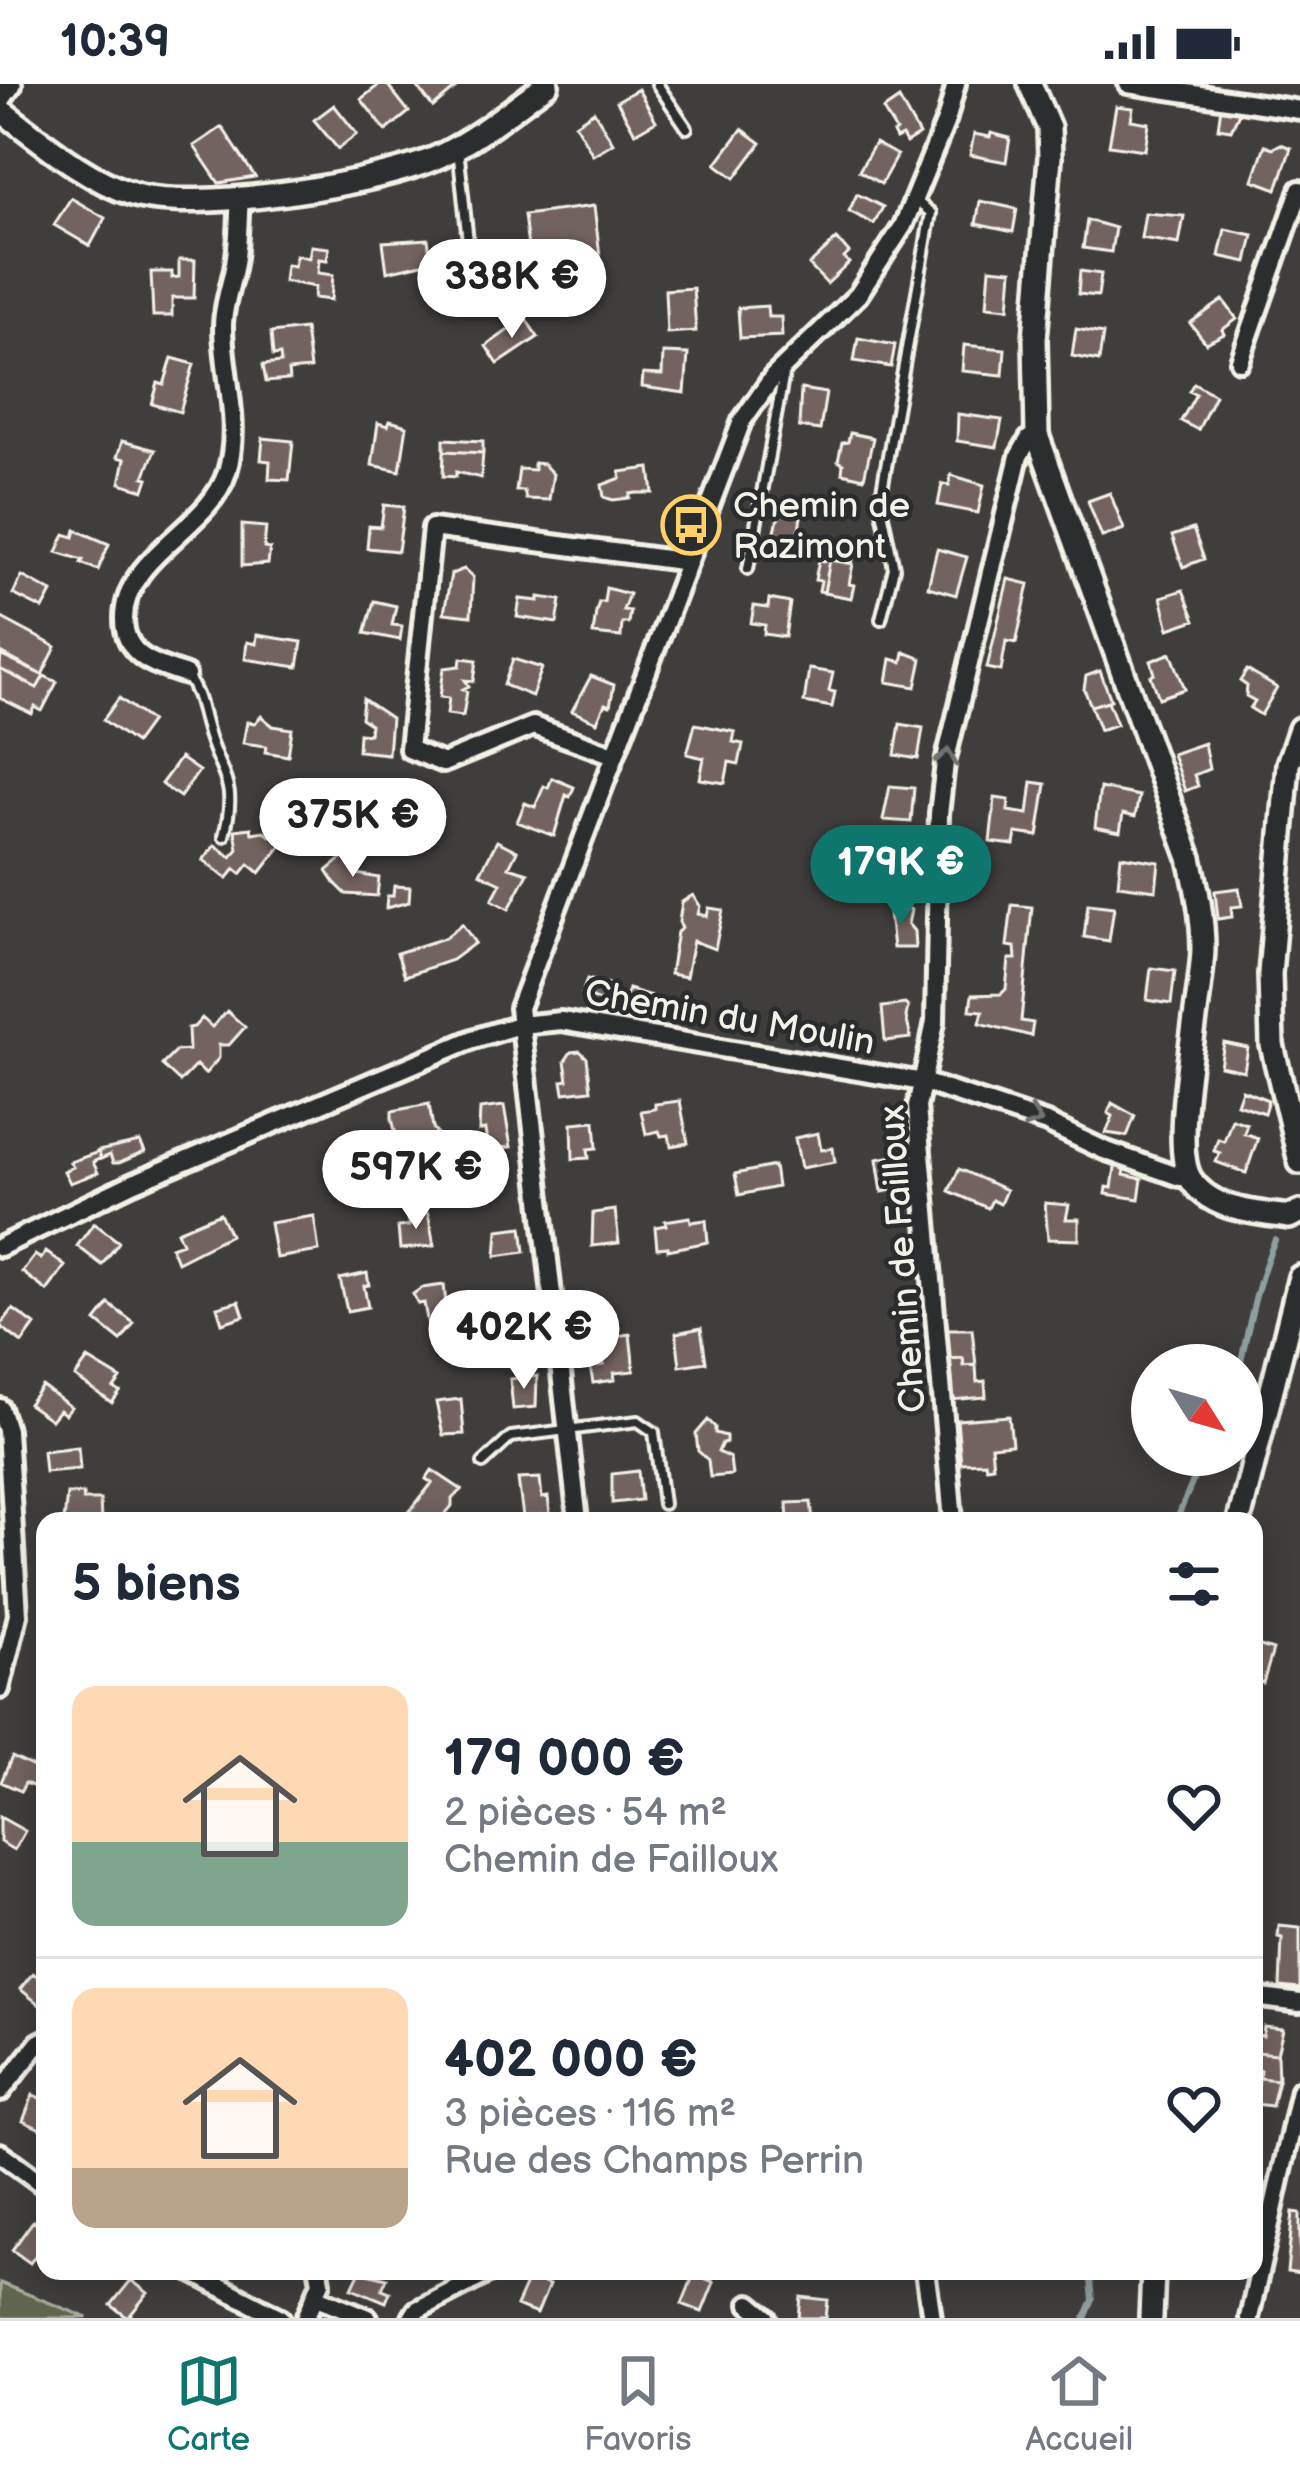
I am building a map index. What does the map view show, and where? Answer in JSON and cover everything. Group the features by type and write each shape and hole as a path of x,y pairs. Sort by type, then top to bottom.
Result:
{"street":[{"path":"0,98 10,84"},
{"path":"0,110 92,176 128,193 182,203 240,199 402,171 458,147 547,84"},
{"path":"577,1512 519,1008 742,421 785,365 858,295 903,226 956,84"},
{"path":"1032,84 1048,128 1050,157 1035,339 1037,436 1190,858 1201,906 1203,952 1183,1139 1189,1176 1214,1202 1289,1217 1300,1212"},
{"path":"1128,84 1300,110"},
{"path":"1240,361 1300,190"},
{"path":"186,675 145,661 131,646 124,627 125,605 138,577 206,506 227,473 233,415 223,322 236,261 240,199"},
{"name":"Chemin de Failloux","path":"952,1512 917,1107 935,1022 939,814 945,763 1019,456 1029,439 1037,436"},
{"path":"614,755 533,726 443,763 409,749 432,528 688,562"},
{"path":"1300,729 1286,785 1270,974 1272,1045 1300,1162"},
{"name":"Chemin du Moulin","path":"0,1247 131,1184 473,1039 520,1025 561,1021 923,1082 1189,1176"},
{"path":"1241,1512 1300,1277"},
{"path":"0,1408 7,1430 8,1529 18,1615 0,1689"},
{"path":"1263,1998 1300,2002"},
{"path":"0,2092 36,2050"},
{"path":"1263,2259 1300,2090"},
{"path":"0,2153 36,2179"},
{"path":"207,2280 281,2318"},
{"path":"306,2318 321,2280"},
{"path":"412,2318 416,2310 474,2280"},
{"path":"927,2280 932,2318"},
{"path":"1151,2318 1153,2280"},
{"path":"1250,2318 1258,2280"},
{"path":"315,2296 368,2318"},
{"path":"750,2303 767,2318"}],"lane":[{"path":"657,84 687,128"},
{"path":"458,147 474,298"},
{"path":"881,619 894,568 880,501 931,212 914,200"},
{"path":"748,569 785,365"},
{"path":"186,675 200,694 206,729 228,778 232,802 224,836"},
{"path":"483,1463 512,1437 638,1421 654,1432 663,1504"}],"green space":[{"path":"0,2283 88,2318 0,2318"}],"building":[{"path":"387,84 409,112 386,131 361,99"},
{"path":"461,84 433,107 418,88"},
{"path":"638,89 656,121 635,133 617,101"},
{"path":"899,99 919,135 906,143 902,136 896,139 883,110"},
{"path":"334,105 357,134 338,149 314,120"},
{"path":"1116,106 1133,108 1131,120 1149,123 1145,150 1109,145"},
{"path":"1221,107 1241,109 1231,130 1218,128"},
{"path":"594,111 613,143 593,155 575,124"},
{"path":"222,127 255,177 219,183 194,146"},
{"path":"742,129 761,143 735,178 716,164"},
{"path":"991,133 1010,138 1006,162 970,155 974,134 990,137"},
{"path":"875,143 897,155 881,184 859,171"},
{"path":"1265,145 1291,148 1277,189 1253,180"},
{"path":"857,194 883,207 874,224 849,211"},
{"path":"71,198 105,218 90,246 54,225"},
{"path":"980,201 1017,209 1013,232 976,224"},
{"path":"594,206 600,256 577,259 578,265 560,267 560,260 530,264 524,215"},
{"path":"1145,213 1184,216 1179,244 1141,238"},
{"path":"1087,220 1115,228 1111,252 1083,248"},
{"path":"1225,229 1253,235 1247,262 1219,256"},
{"path":"428,239 431,262 387,272 383,242"},
{"path":"837,239 849,253 844,258 849,263 827,284 809,265"},
{"path":"311,246 329,248 327,260 319,259 318,273 333,275 331,300 314,298 315,287 284,281 286,265 294,266 296,255 309,258"},
{"path":"179,260 195,260 194,298 172,298 172,316 153,316 151,272 172,272 172,278 179,277"},
{"path":"990,268 1012,270 1009,308 987,306"},
{"path":"1080,271 1101,274 1098,296 1078,294"},
{"path":"693,288 696,331 667,333 665,290"},
{"path":"1223,300 1237,319 1222,330 1224,334 1206,343 1190,323"},
{"path":"767,306 768,317 781,317 782,336 740,338 738,308"},
{"path":"525,318 538,337 498,364 486,346"},
{"path":"305,329 310,369 288,371 289,380 266,382 263,365 281,363 280,355 273,356 271,333"},
{"path":"1076,329 1103,334 1099,361 1072,356"},
{"path":"858,338 895,345 891,367 854,361"},
{"path":"964,345 1005,349 1003,375 962,371"},
{"path":"663,353 688,354 685,393 642,387 643,374 662,375"},
{"path":"172,358 194,364 180,412 152,404"},
{"path":"1194,383 1215,395 1198,430 1181,421 1196,394 1189,391"},
{"path":"801,389 826,393 820,430 799,427"},
{"path":"958,414 1002,420 997,447 957,441"},
{"path":"390,421 407,426 400,471 372,465 378,423 388,426"},
{"path":"850,433 873,438 864,478 842,473 843,464 838,461"},
{"path":"263,438 293,441 289,480 269,479 270,461 261,460"},
{"path":"444,439 483,441 483,453 444,451"},
{"path":"122,441 155,450 144,490 120,483 125,459 117,457"},
{"path":"444,451 483,453 481,478 456,472 456,477 443,476"},
{"path":"534,463 543,464 553,474 549,500 526,499 524,491 516,491 519,469 534,470"},
{"path":"650,468 653,493 613,500 604,497 602,485 621,478 620,472"},
{"path":"951,475 984,485 978,513 938,505 942,484 949,485"},
{"path":"1110,493 1124,529 1102,537 1088,501"},
{"path":"384,505 404,507 398,551 367,548 369,526 381,527"},
{"path":"781,508 802,511 796,546 772,542"},
{"path":"242,525 266,527 268,564 242,566"},
{"path":"1193,529 1204,559 1183,567 1172,536"},
{"path":"76,530 109,544 98,570 57,552 65,534 74,537"},
{"path":"937,549 967,557 956,595 928,587"},
{"path":"827,554 853,559 852,563 830,560 824,592 819,591 821,581 815,580 819,560 825,561"},
{"path":"830,560 853,564 851,598 824,593"},
{"path":"464,569 473,577 471,616 444,613 451,574"},
{"path":"22,576 52,592 43,609 13,594"},
{"path":"1008,579 1029,584 1016,643 1006,641 1001,671 987,668"},
{"path":"606,588 629,594 623,610 630,611 628,623 622,623 621,637 593,634"},
{"path":"1183,590 1195,620 1169,629 1161,597"},
{"path":"539,597 561,600 557,623 517,617 520,599 539,601"},
{"path":"769,599 790,603 785,637 764,634 765,625 751,623 754,606 768,608"},
{"path":"374,601 396,606 392,625 402,626 400,640 365,633"},
{"path":"0,617 56,647 42,675 0,655"},
{"path":"257,635 302,642 298,667 245,659 247,642 256,644"},
{"path":"904,652 922,659 916,687 887,682 891,659 902,662"},
{"path":"1,653 44,676 37,688 0,669"},
{"path":"1171,653 1185,689 1159,698 1151,661"},
{"path":"461,658 477,660 474,681 465,680 469,686 463,689 467,691 463,716 447,714 449,698 440,697 444,668 460,666"},
{"path":"513,659 542,668 532,696 504,685"},
{"path":"0,669 37,688 44,676 57,682 42,711 35,707 32,714 0,698"},
{"path":"809,669 833,673 832,707 804,702"},
{"path":"1247,670 1277,688 1261,715 1250,708 1255,701 1246,696 1247,686 1240,681"},
{"path":"1100,671 1111,700 1091,706 1084,689 1086,676"},
{"path":"591,676 614,685 610,706 605,704 597,722 572,711"},
{"path":"119,698 151,721 135,743 103,720"},
{"path":"363,699 391,718 388,754 358,751 359,733 369,734 370,724 361,718"},
{"path":"1108,701 1117,724 1100,730 1091,706"},
{"path":"261,716 273,726 292,729 288,756 243,743 247,722 255,723"},
{"path":"695,724 735,732 733,742 743,744 739,764 729,762 725,783 700,779 704,758 687,754"},
{"path":"900,724 923,728 918,759 895,755"},
{"path":"1204,743 1209,769 1194,775 1198,786 1185,791 1172,754"},
{"path":"180,758 199,771 180,797 161,784"},
{"path":"342,778 368,784 371,827 349,830 345,802 340,801"},
{"path":"552,778 574,787 570,797 566,795 554,836 517,822 525,803 535,807"},
{"path":"1032,782 1046,784 1038,836 1016,833 1014,845 990,842 995,798 1009,800 1008,811 1028,814"},
{"path":"890,786 914,788 911,822 883,820"},
{"path":"1100,788 1139,796 1135,817 1123,814 1120,832 1095,827"},
{"path":"251,828 252,833 264,831 270,836 275,831 286,840 260,873 249,864 241,874 235,869 227,879 203,860 215,845 231,857 238,849 235,830"},
{"path":"497,841 517,851 509,867 528,873 509,909 492,900 501,883 480,873"},
{"path":"345,856 357,874 379,878 377,896 346,894 335,883 327,871"},
{"path":"1121,856 1159,862 1156,890 1118,885"},
{"path":"394,886 410,887 409,902 386,908 387,896 393,896"},
{"path":"1239,888 1242,906 1231,907 1232,917 1218,919 1215,891"},
{"path":"693,895 700,906 698,914 707,916 709,908 723,910 715,949 693,941 686,977 670,974 677,932 682,928 682,902"},
{"path":"904,904 911,910 908,924 914,931 915,948 893,948 888,905"},
{"path":"1088,904 1114,907 1109,941 1084,937"},
{"path":"1012,905 1032,907 1021,1021 1033,1023 1031,1036 980,1023 983,1011 970,1010 972,995 1001,994 1006,989 1009,959 1016,959 1015,947 1007,946"},
{"path":"462,924 475,943 452,960 405,976 397,953 445,938"},
{"path":"1151,968 1175,971 1171,1004 1147,1000"},
{"path":"587,979 611,985 609,991 617,993 613,1007 582,994"},
{"path":"628,989 651,996 646,1015 613,1007 617,993 626,996"},
{"path":"905,1004 911,1038 885,1041 882,1007"},
{"path":"227,1011 245,1027 229,1045 219,1045 219,1058 205,1074 196,1065 180,1082 162,1065 176,1051 189,1050 188,1028 202,1018 212,1027"},
{"path":"1224,1043 1248,1048 1244,1071 1220,1066"},
{"path":"580,1051 587,1058 591,1090 564,1093 565,1061 571,1052"},
{"path":"1242,1090 1268,1100 1264,1113 1237,1104"},
{"path":"680,1101 688,1143 671,1146 669,1135 646,1134 641,1111"},
{"path":"1112,1103 1135,1116 1127,1136 1106,1133"},
{"path":"429,1104 433,1128 450,1154 433,1169 411,1136 397,1138 392,1119 392,1111"},
{"path":"504,1106 511,1147 488,1149 485,1130 479,1131 480,1109"},
{"path":"1232,1119 1247,1124 1244,1133 1258,1138 1246,1173 1216,1162 1218,1139 1224,1141"},
{"path":"595,1121 597,1148 588,1149 589,1158 573,1159 572,1123"},
{"path":"818,1133 821,1150 833,1148 835,1162 801,1168 795,1138"},
{"path":"140,1142 145,1152 119,1163 113,1163 110,1155 101,1159 98,1151"},
{"path":"98,1152 101,1158 93,1162 98,1173 70,1183 64,1171 73,1167 70,1162"},
{"path":"899,1155 904,1188 882,1192 877,1159"},
{"path":"1116,1161 1126,1164 1124,1175 1142,1179 1139,1199 1106,1194 1107,1187 1112,1188"},
{"path":"774,1166 777,1187 739,1195 735,1174"},
{"path":"959,1169 1006,1190 1000,1204 992,1200 988,1208 949,1191"},
{"path":"1045,1203 1069,1205 1066,1219 1079,1219 1079,1240 1048,1239"},
{"path":"615,1210 619,1243 592,1246 593,1213"},
{"path":"220,1213 230,1235 177,1262 171,1247 182,1243 177,1231"},
{"path":"428,1213 434,1246 400,1249 398,1227 409,1226 408,1214"},
{"path":"314,1216 319,1251 276,1258 270,1223"},
{"path":"690,1217 691,1222 706,1220 708,1242 657,1248 655,1227"},
{"path":"94,1223 119,1242 102,1265 77,1246"},
{"path":"522,1227 525,1252 496,1256 498,1230"},
{"path":"46,1252 65,1266 47,1291 22,1272 35,1255 41,1259"},
{"path":"367,1273 368,1307 347,1311 340,1279"},
{"path":"444,1285 448,1321 437,1322 435,1330 429,1331 424,1303 418,1304 413,1294"},
{"path":"239,1301 244,1316 222,1323 217,1307"},
{"path":"522,1303 523,1316 515,1317 523,1340 491,1342 483,1312 488,1311 487,1305"},
{"path":"109,1304 134,1323 121,1341 96,1321"},
{"path":"13,1309 35,1325 22,1343 0,1326"},
{"path":"701,1328 706,1362 680,1366 676,1333"},
{"path":"945,1329 972,1329 976,1365 964,1366 963,1358 948,1359"},
{"path":"630,1334 634,1371 614,1373 615,1380 593,1383 590,1366 604,1365 598,1339"},
{"path":"963,1358 964,1366 976,1365 977,1382 985,1381 986,1397 951,1400 948,1359"},
{"path":"88,1359 121,1379 114,1388 120,1392 112,1403 75,1377"},
{"path":"537,1376 536,1407 513,1409 510,1379"},
{"path":"42,1386 71,1407 65,1414 59,1410 51,1420 28,1404"},
{"path":"461,1399 464,1434 443,1435 436,1402"},
{"path":"1009,1416 1012,1444 991,1446 993,1466 961,1463 957,1420"},
{"path":"708,1420 715,1433 726,1436 718,1452 730,1458 732,1475 710,1477 708,1460 698,1451 696,1434"},
{"path":"78,1447 80,1469 45,1472 43,1451"},
{"path":"432,1470 462,1490 447,1512 410,1511 432,1483 426,1479"},
{"path":"638,1471 641,1500 612,1503 612,1474"},
{"path":"540,1478 550,1512 522,1512 518,1479"},
{"path":"67,1494 100,1500 101,1512 65,1512"},
{"path":"811,1502 812,1512 788,1512 787,1503"},
{"path":"1263,1647 1273,1650 1263,1683"},
{"path":"12,1757 36,1768 35,1787 25,1783 21,1791 1,1782"},
{"path":"0,1817 25,1831 14,1850 0,1842"},
{"path":"1279,1926 1300,1928 1300,1989 1280,1987"},
{"path":"33,1973 36,1975 36,2002 20,1989"},
{"path":"1264,2027 1283,2029 1277,2054 1263,2053"},
{"path":"1263,2053 1277,2054 1278,2080 1263,2078"},
{"path":"1263,2078 1278,2080 1272,2106 1263,2105"},
{"path":"33,2095 36,2096 36,2127 23,2121"},
{"path":"1293,2212 1300,2213 1300,2274 1287,2272"},
{"path":"33,2221 36,2223 36,2255 30,2263 12,2250"},
{"path":"131,2280 148,2293 128,2318 111,2305"},
{"path":"356,2280 386,2280 382,2289 390,2292 386,2302 352,2288"},
{"path":"528,2280 549,2285 537,2314 516,2306"},
{"path":"692,2280 714,2282 702,2312 682,2304"},
{"path":"801,2297 828,2300 826,2318 799,2318"}],"waterway":[{"path":"1245,1344 1275,1240"},
{"path":"1180,1512 1195,1476"},
{"path":"1085,2318 1093,2300 1091,2280"}],"place":[{"name":"Chemin de Razimont","path":"691,525"}]}
